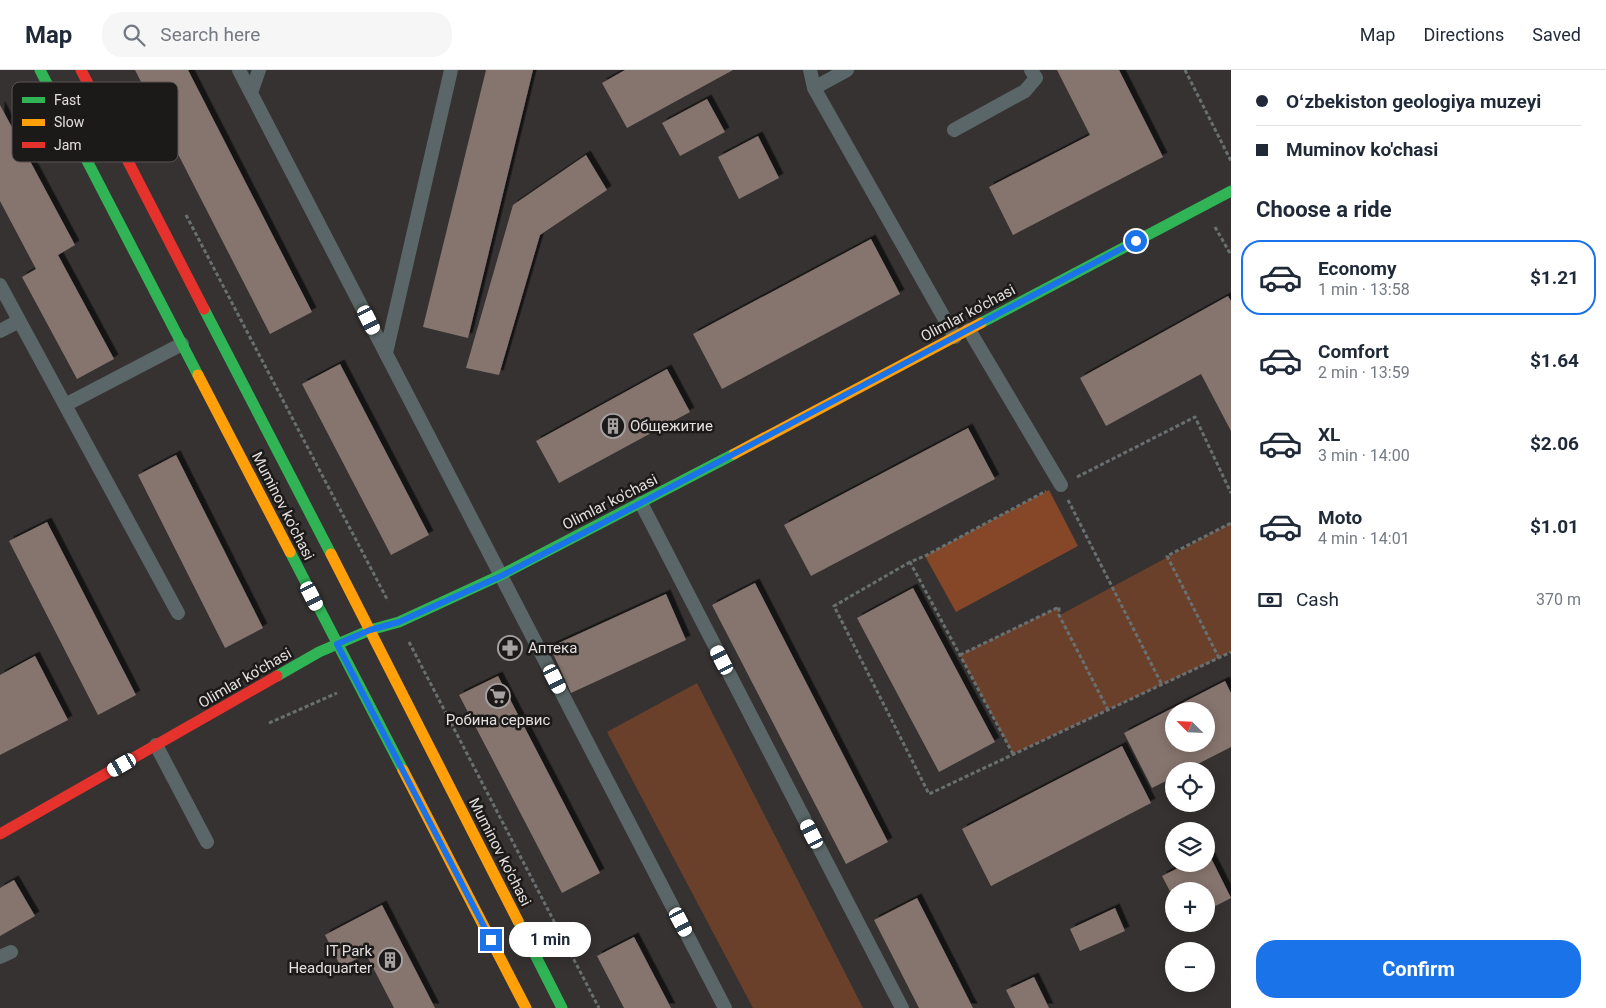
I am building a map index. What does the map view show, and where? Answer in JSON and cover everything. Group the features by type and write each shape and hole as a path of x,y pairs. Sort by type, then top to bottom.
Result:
{"main road":[{"name":"Muminov ko'chasi","path":"40,70 46,82"},
{"name":"Muminov ko'chasi","path":"81,70 87,82"},
{"name":"Muminov ko'chasi","path":"88,162 526,1008"},
{"name":"Muminov ko'chasi","path":"128,162 370,630 562,1008"},
{"name":"Olimlar ko'chasi","path":"0,834 337,644 370,630 399,622 501,576 1231,191"}],"lane":[{"path":"240,70 725,1008"},
{"path":"252,93 259,70"},
{"path":"386,353 452,70"},
{"path":"810,70 814,88 955,337"},
{"path":"814,88 847,70"},
{"path":"954,130 1025,91 1036,78 1031,70"},
{"path":"0,285 178,613"},
{"path":"0,330 19,321"},
{"path":"969,330 1061,485"},
{"path":"65,405 182,344"},
{"path":"641,503 902,1008"},
{"path":"156,745 207,842"}],"path":[{"path":"1185,70 1231,161"},
{"path":"1203,206 1231,255"},
{"path":"183,210 599,1008"},
{"path":"1231,493 1195,417 1048,490 926,556 910,562 834,606 929,794 1231,652"},
{"path":"1061,485 1162,685"},
{"path":"1219,658 1167,556 1231,524"},
{"path":"910,562 1013,754"},
{"path":"960,655 1059,607 1059,615 1108,710"},
{"path":"268,723 339,692 343,699"}],"shaded area":[{"path":"1049,490 1078,546 956,612 925,556"},
{"path":"1231,523 1231,652 1013,754 960,655 1059,607 1060,615"},
{"path":"697,683 863,1008 753,1008 607,732"}],"building":[{"path":"135,70 188,70 312,312 270,334 178,154 178,82 141,82"},
{"path":"486,70 533,70 468,338 423,327"},
{"path":"625,70 733,70 627,128 602,83"},
{"path":"1057,70 1119,70 1163,157 1013,235 989,187 1090,135"},
{"path":"707,99 725,132 680,156 662,123"},
{"path":"0,105 12,127 12,162 31,162 75,245 58,255 114,359 77,379 22,277 36,269 0,201"},
{"path":"758,136 779,178 739,199 718,157"},
{"path":"586,155 607,190 540,235 499,375 466,368 513,205"},
{"path":"871,239 900,294 722,389 693,334"},
{"path":"1228,296 1231,301 1231,431 1201,374 1106,426 1080,378"},
{"path":"340,364 429,535 391,555 302,384"},
{"name":"Общежитие","path":"667,369 690,412 559,483 536,441"},
{"path":"968,428 995,479 811,576 784,525"},
{"path":"176,455 263,628 225,648 138,475"},
{"path":"47,522 136,695 98,715 9,541"},
{"path":"755,583 888,842 846,864 712,605"},
{"path":"913,588 995,742 939,772 857,618"},
{"path":"666,594 686,640 571,693 550,647"},
{"path":"35,656 68,720 0,755 0,675"},
{"path":"498,676 600,873 562,893 459,695"},
{"path":"1225,681 1231,693 1231,747 1202,762 1165,762 1165,782 1152,788 1124,733 1165,712 1165,752 1215,752 1215,702 1184,702"},
{"path":"1122,746 1151,803 991,886 962,829"},
{"path":"1215,866 1231,898 1215,906 1215,882 1165,882 1162,876 1170,872 1215,872"},
{"path":"14,880 35,916 0,936 0,888"},
{"path":"917,898 973,1008 919,1008 874,920"},
{"name":"IT Park Headquarter","path":"382,905 435,1008 394,1008 366,954 341,967 325,935"},
{"path":"1115,908 1125,931 1080,951 1070,929"},
{"path":"634,937 671,1008 624,1008 597,956"},
{"path":"1034,977 1049,1008 1015,1008 1006,990"}],"traffic: fast":[{"path":"40,70 46,82"},
{"path":"88,162 198,375"},
{"path":"981,323 1231,191"},
{"path":"204,309 331,554"},
{"path":"277,676 319,652 370,630 399,622 501,575 734,454"},
{"path":"290,552 403,770"},
{"path":"518,921 562,1008"}],"traffic: slow":[{"path":"734,454 981,323"},
{"path":"198,375 290,552"},
{"path":"331,554 518,921"},
{"path":"403,770 526,1008"}],"traffic: jam":[{"path":"81,70 87,82"},
{"path":"128,162 204,309"},
{"path":"0,834 277,676"}],"place":[{"name":"Общежитие","path":"613,426"},
{"name":"Аптека","path":"510,648"},
{"name":"Робина сервис","path":"498,696"},
{"name":"IT Park Headquarter","path":"390,960"}],"route":[{"path":"491,940 337,644 370,630 399,622 501,576 1136,241"}]}
